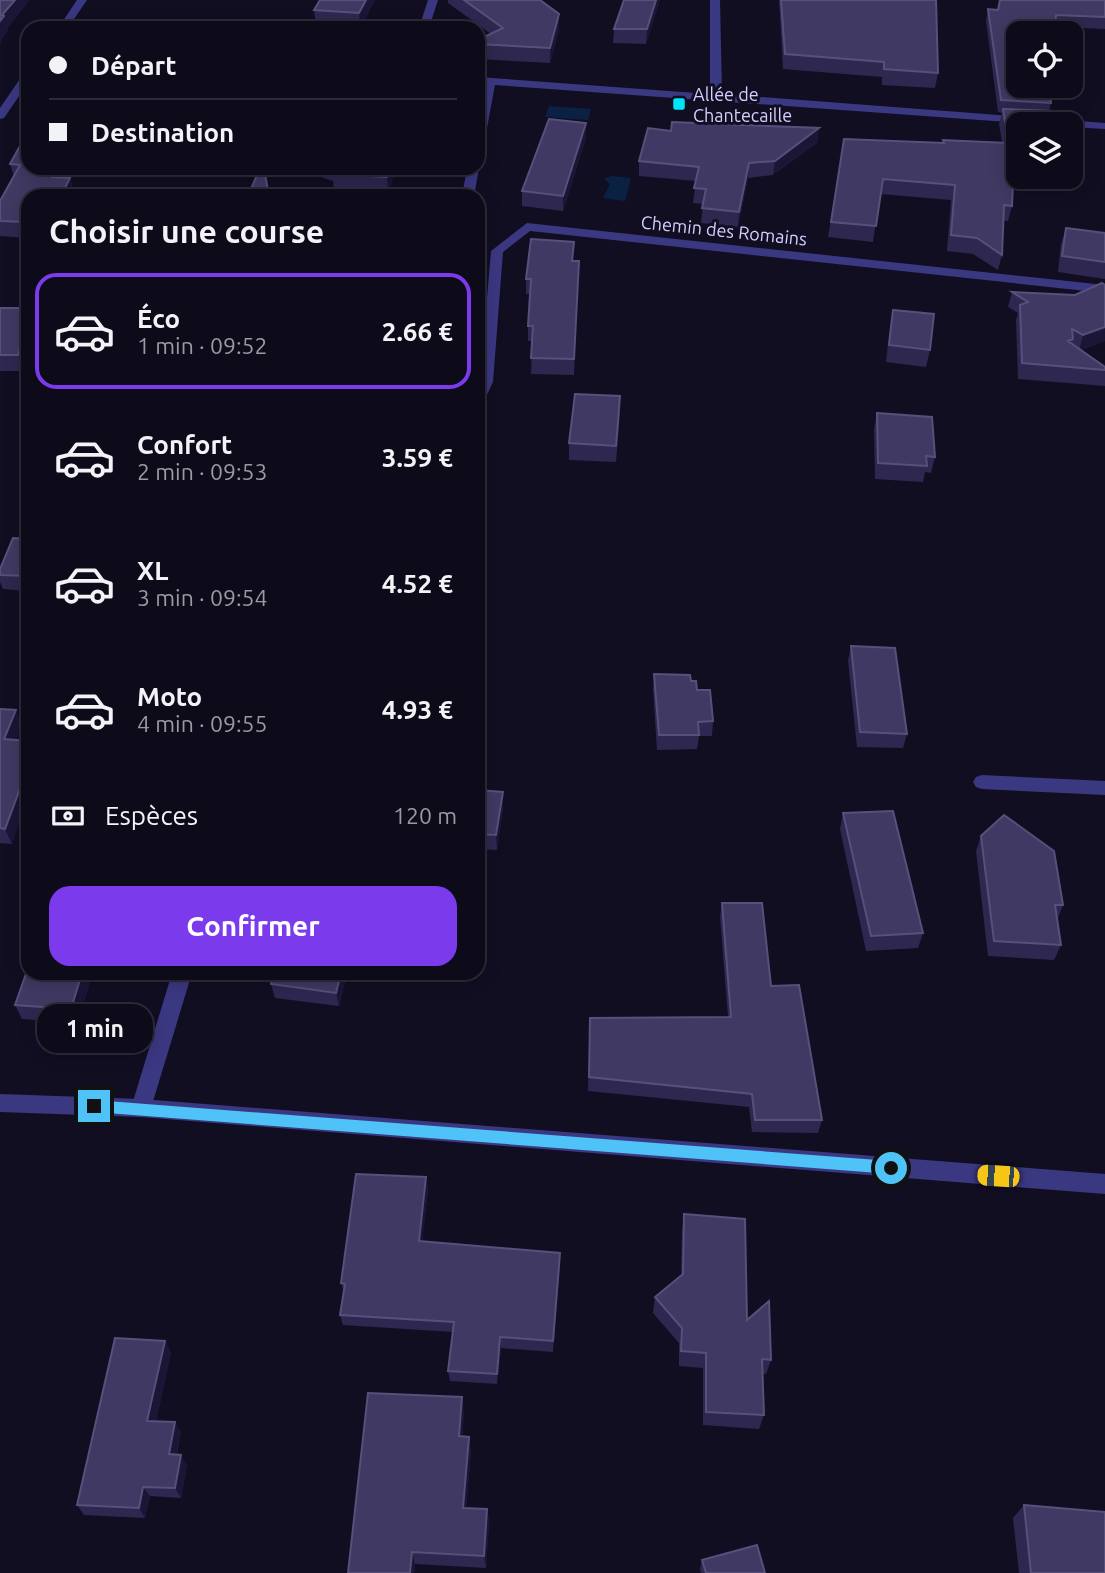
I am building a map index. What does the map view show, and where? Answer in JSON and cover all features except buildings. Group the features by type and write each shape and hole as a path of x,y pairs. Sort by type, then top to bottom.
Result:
{"street":[{"path":"67,21 82,0"},
{"path":"426,21 433,0"},
{"path":"715,0 716,97"},
{"path":"485,80 1105,125"},
{"path":"0,116 21,85"},
{"name":"Chemin des Romains","path":"485,384 497,251 527,227 1105,289"},
{"path":"982,782 1105,788"},
{"path":"141,1108 180,980"},
{"path":"0,1103 141,1108 1105,1184"}],"water":[{"path":"549,106 591,109 588,120 545,117"},
{"path":"611,176 631,178 625,201 603,198 610,184 604,179"}],"place":[{"name":"Allée de Chantecaille","path":"679,104"}],"route":[{"path":"94,1106 891,1168"}]}
